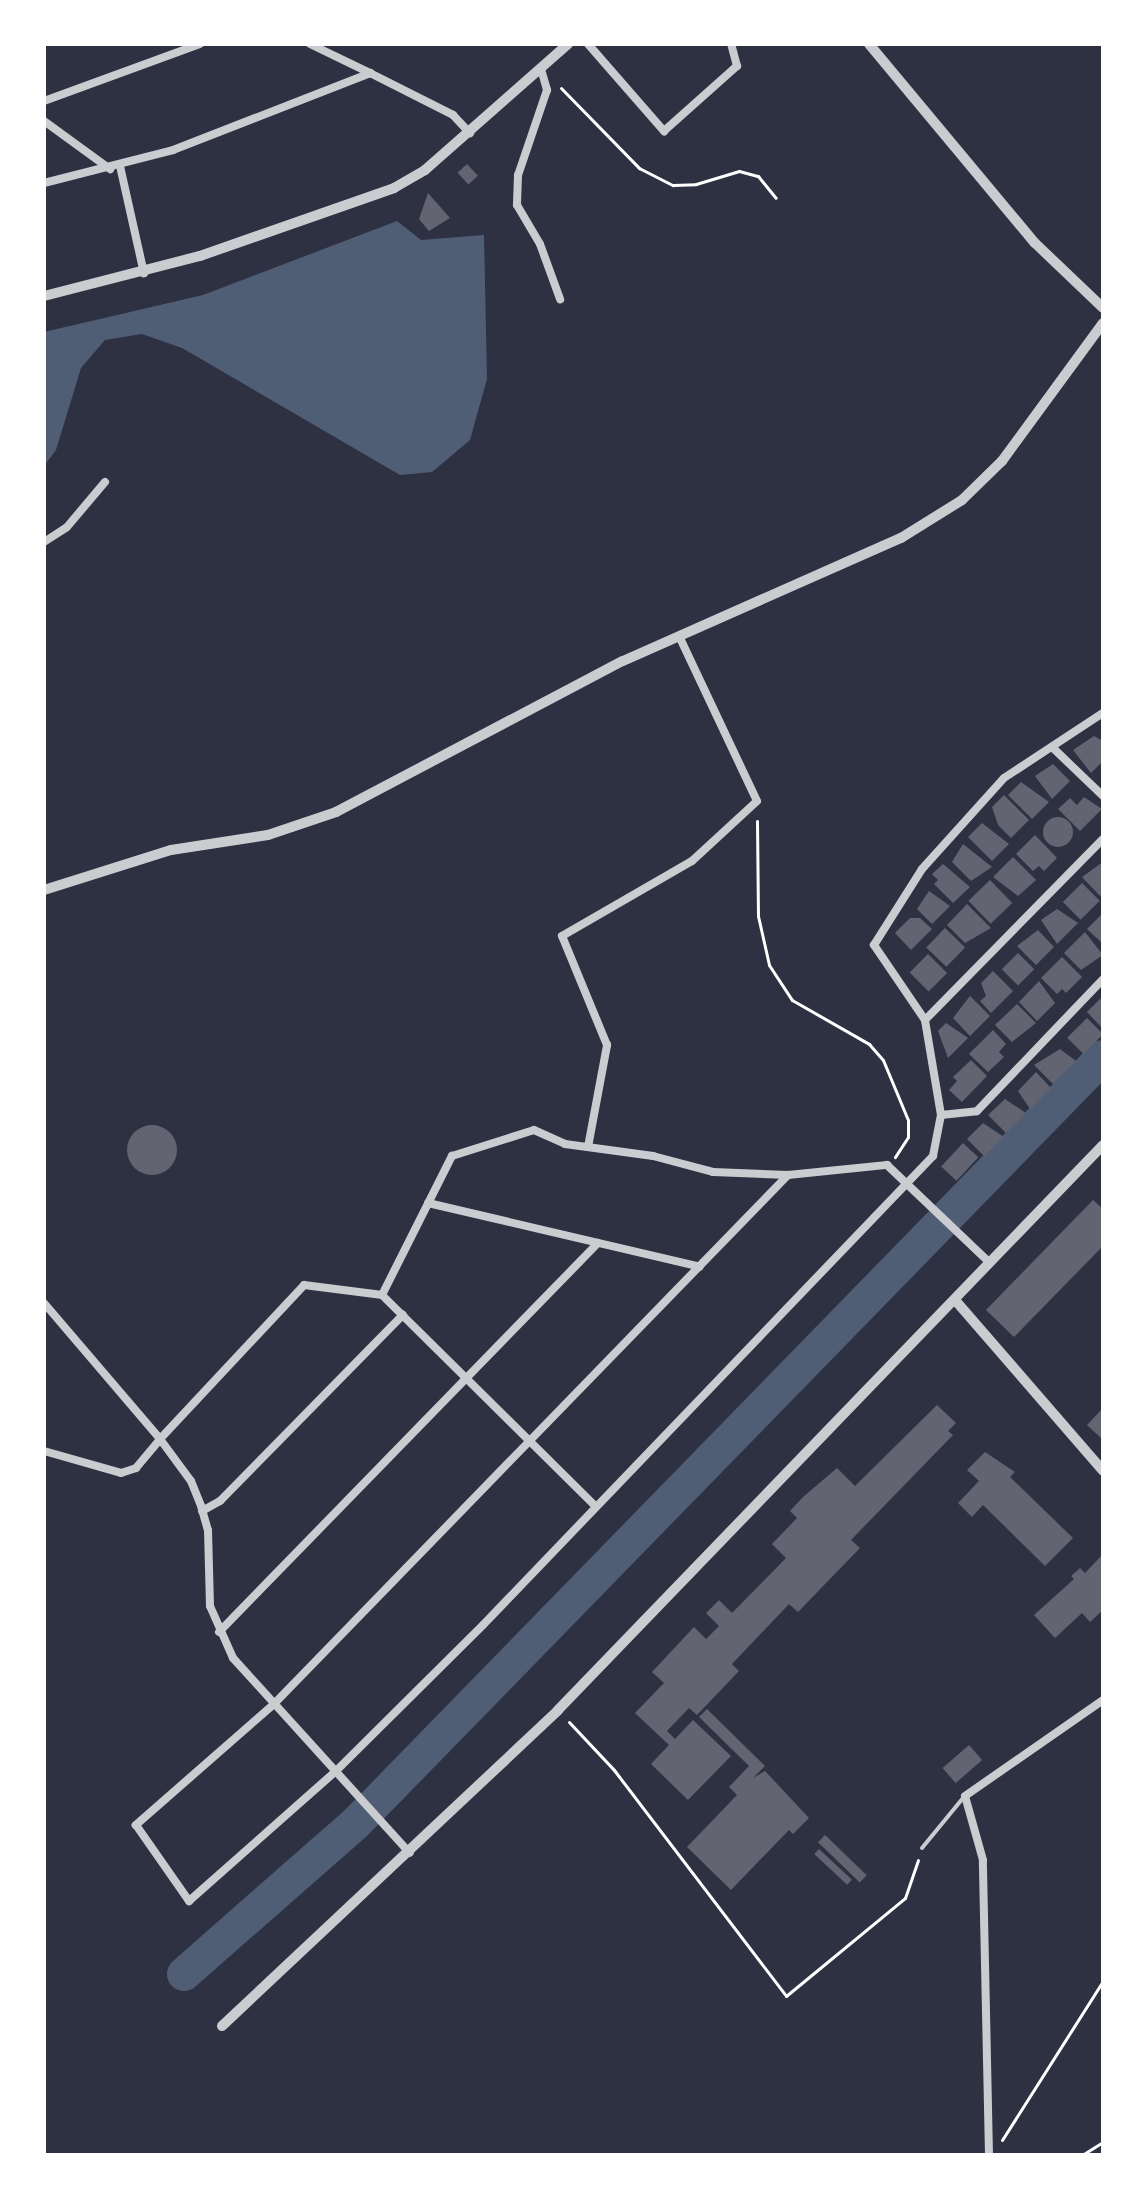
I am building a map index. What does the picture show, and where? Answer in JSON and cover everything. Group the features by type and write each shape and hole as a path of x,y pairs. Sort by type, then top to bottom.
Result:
{"street":[{"path":"44,101 200,44"},
{"path":"310,44 453,115 470,133"},
{"path":"44,296 144,273 394,188 425,170 470,133 568,44"},
{"path":"588,44 664,131 737,66 731,44"},
{"path":"869,44 1035,243 1103,308"},
{"path":"541,69 547,90 518,175 517,205 540,244 560,299"},
{"path":"44,183 120,166 370,73"},
{"path":"44,121 110,169"},
{"path":"120,166 144,273"},
{"path":"44,890 171,850 268,835 336,812 679,636 901,538 962,500 1022,438 1103,323"},
{"path":"44,542 67,527 105,482"},
{"path":"588,1147 607,1045 562,936 692,861 757,801 679,636"},
{"path":"788,1175 532,1442 274,1704 136,1825 189,1901 336,1771 933,1156 941,1115 925,1020 874,945 922,869 1004,778 1103,713"},
{"path":"1052,747 1103,796"},
{"path":"925,1020 1103,839"},
{"path":"941,1115 977,1111 1103,979"},
{"path":"382,1295 452,1156 534,1130 565,1144 653,1156 713,1172 788,1175 887,1165 990,1263"},
{"path":"222,2026 411,1854 558,1710 1103,1145"},
{"path":"428,1203 700,1267"},
{"path":"219,1632 598,1243"},
{"path":"44,1451 121,1473 136,1468 304,1285 382,1295 595,1506"},
{"path":"955,1300 1103,1471"},
{"path":"44,1303 160,1439 191,1481 208,1530 210,1606 233,1658 411,1854"},
{"path":"202,1511 220,1501 403,1315"},
{"path":"989,2155 983,1860 965,1796 1103,1700"}],"lane":[{"path":"922,1848 965,1796"}],"path":[{"path":"541,69 639,168 673,185 696,184 739,171 758,176 776,198"},
{"path":"757,801 758,916 769,965 792,1000 869,1044 883,1060 908,1120 908,1137 887,1165"},
{"path":"558,1710 614,1770 786,1996 905,1898 922,1848"},
{"path":"1000,2142 1103,1981"},
{"path":"1082,2155 1103,2142"}],"water":[{"path":"397,221 421,240 484,235 487,379 470,440 432,472 400,475 182,348 142,334 105,340 81,368 56,450 44,466 44,332 203,295"}],"building":[{"path":"467,164 478,176 468,185 457,173"},
{"path":"428,193 450,218 429,231 419,219"},
{"path":"1094,736 1103,741 1103,761 1091,773 1073,750"},
{"path":"1053,764 1070,781 1052,799 1035,776"},
{"path":"1021,782 1049,802 1032,819 1008,795"},
{"path":"1004,795 1029,820 1011,838 998,825 992,807"},
{"path":"1084,797 1102,809 1080,831 1058,809 1070,798 1077,805"},
{"path":"1058,817 1064,818 1072,826 1072,838 1064,846 1058,847 1052,846 1044,838 1043,832 1044,826 1052,818"},
{"path":"982,823 1009,844 992,861 968,837"},
{"path":"1035,835 1057,858 1044,871 1039,866 1033,871 1016,854"},
{"path":"963,844 992,867 971,881 952,862"},
{"path":"1013,857 1036,880 1018,896 993,877"},
{"path":"1103,862 1103,893 1100,896 1082,877"},
{"path":"943,864 970,887 953,903 934,884 938,880 932,874"},
{"path":"990,880 1012,903 991,924 968,901"},
{"path":"1082,883 1100,901 1081,920 1063,902"},
{"path":"929,891 950,906 932,924 917,909"},
{"path":"967,904 991,928 965,943 947,925"},
{"path":"1057,909 1078,923 1057,944 1041,920"},
{"path":"1103,913 1103,944 1087,929"},
{"path":"910,918 920,918 932,929 911,950 895,933"},
{"path":"945,928 965,947 946,967 926,947"},
{"path":"1038,930 1054,947 1036,965 1017,946"},
{"path":"1085,932 1103,955 1081,970 1064,953"},
{"path":"1018,953 1034,969 1018,986 1002,969"},
{"path":"928,954 947,973 929,991 910,972"},
{"path":"1062,957 1082,977 1066,993 1062,989 1057,994 1041,978"},
{"path":"993,971 1013,991 991,1013 980,1001 986,996 981,983"},
{"path":"1039,981 1055,1003 1037,1021 1019,1002"},
{"path":"970,996 990,1016 970,1036 953,1018"},
{"path":"1103,999 1103,1029 1087,1012"},
{"path":"1017,1004 1036,1023 1012,1042 995,1025"},
{"path":"1087,1018 1103,1035 1083,1054 1067,1038"},
{"path":"946,1023 968,1038 948,1058 938,1031"},
{"path":"993,1030 1006,1044 999,1052 1004,1057 988,1072 969,1054"},
{"path":"1060,1049 1076,1061 1053,1084 1034,1065"},
{"path":"971,1060 987,1076 962,1102 949,1090 957,1081 953,1077"},
{"path":"1036,1072 1051,1088 1030,1109 1018,1091"},
{"path":"1005,1099 1026,1113 1006,1133 988,1115"},
{"path":"983,1123 1004,1137 984,1156 967,1139"},
{"path":"152,1125 170,1132 177,1150 170,1168 152,1175 134,1168 127,1150 134,1132"},
{"path":"963,1143 978,1157 957,1181 941,1166"},
{"path":"1093,1200 1103,1209 1103,1246 1014,1337 986,1310"},
{"path":"937,1405 956,1423 948,1431 953,1435 851,1540 860,1548 798,1612 789,1604 732,1664 739,1671 697,1715 689,1708 667,1731 675,1739 693,1720 731,1756 688,1800 651,1764 669,1745 635,1713 664,1683 652,1672 694,1627 706,1639 719,1626 706,1613 719,1600 732,1613 786,1558 772,1544 797,1518 790,1511 803,1497 837,1468 855,1486"},
{"path":"1103,1408 1103,1440 1087,1425"},
{"path":"985,1452 1015,1472 1010,1477 1073,1538 1045,1566 983,1505 972,1517 958,1503 979,1481 967,1470"},
{"path":"1103,1554 1103,1610 1090,1622 1082,1613 1055,1638 1034,1615 1074,1579 1071,1576 1080,1568 1085,1573"},
{"path":"707,1709 765,1766 753,1778 765,1771 809,1818 793,1834 789,1830 731,1890 687,1847 737,1795 729,1787 749,1766 699,1717"},
{"path":"969,1745 982,1760 956,1783 943,1768"},
{"path":"825,1835 867,1875 860,1882 818,1842"},
{"path":"819,1849 852,1880 847,1885 814,1854"}],"waterway":[{"path":"184,1974 355,1824 1103,1057"}]}
